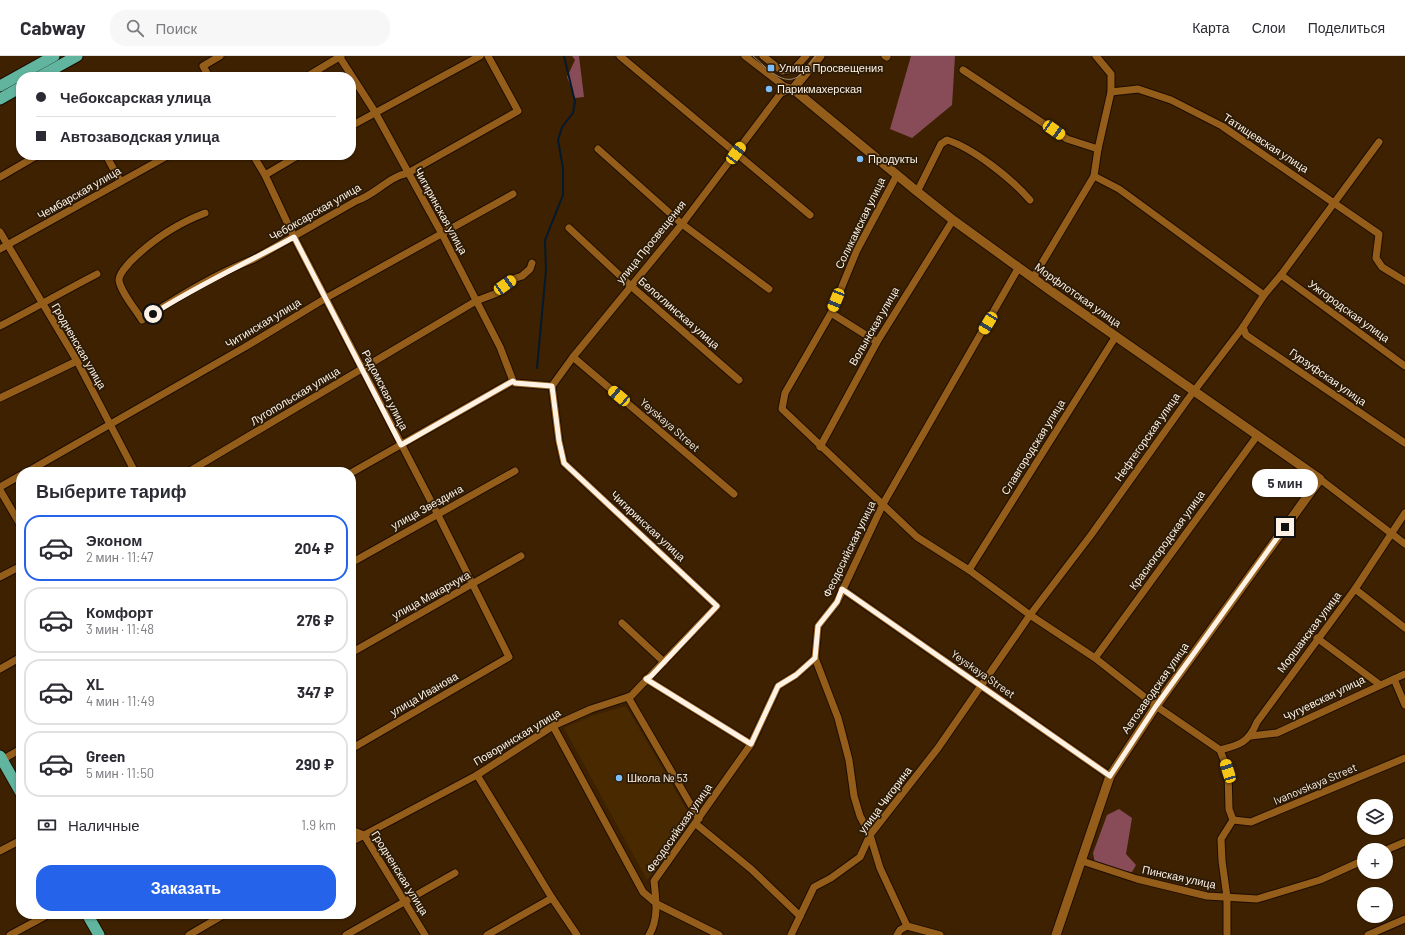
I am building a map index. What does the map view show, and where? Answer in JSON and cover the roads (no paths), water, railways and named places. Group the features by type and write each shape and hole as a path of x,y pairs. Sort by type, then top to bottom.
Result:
{"highway":[{"path":"24,72 52,56"},
{"path":"57,72 77,56"},
{"path":"0,86 16,77"},
{"path":"0,99 16,90"},
{"path":"1,759 16,784"},
{"path":"90,919 99,935"}],"street":[{"path":"206,72 203,66 220,56"},
{"path":"314,72 340,56"},
{"name":"Чигиринская улица","path":"340,56 350,72"},
{"path":"356,123 480,56"},
{"name":"Чебоксарская улица","path":"205,213 187,220 146,245 122,272 119,279 121,287 142,320 183,294 237,266 254,259 356,201 365,198 370,193 400,174 408,173 518,111 488,56"},
{"path":"620,56 810,215"},
{"name":"Морфлотская улица","path":"746,56 784,86 794,89 917,192 953,220 1033,278 1320,479 1405,544"},
{"path":"763,56 782,71 794,69 806,56"},
{"name":"улица Просвещения","path":"552,386 573,357 682,224 781,93 794,89 820,56"},
{"path":"1033,278 1094,176 1098,149 1111,92 1111,74 1096,56"},
{"path":"962,70 1067,139 1098,149"},
{"name":"Чигиринская улица","path":"356,82 375,112 442,234 500,347 513,381"},
{"name":"Татищевская улица","path":"1111,92 1138,89 1178,104 1222,126 1334,201 1379,234 1376,258 1382,268 1405,281"},
{"path":"917,192 941,144 947,140 973,152 1020,189 1030,200"},
{"name":"Нефтегорская улица","path":"938,748 1030,615 1091,535 1194,390 1243,326 1264,294 1280,275 1379,142"},
{"path":"598,149 682,224 769,289"},
{"path":"0,177 29,160"},
{"path":"109,160 120,181"},
{"name":"Чембарская улица","path":"0,249 160,160"},
{"name":"Радомская улица","path":"256,160 265,175 294,237 437,513 509,657"},
{"path":"265,175 291,160"},
{"name":"Соликамская улица","path":"820,447 782,409 785,393 794,374 831,313 857,250 888,188 897,175"},
{"path":"1094,176 1119,189 1264,294"},
{"name":"Читинская улица","path":"36,467 326,298 513,194"},
{"name":"Волынская улица","path":"820,447 876,342 953,220"},
{"name":"Белоглинская улица","path":"569,228 630,286 739,380"},
{"name":"Гродненская улица","path":"0,232 76,361 132,467"},
{"name":"Лугопольская улица","path":"197,467 476,302 497,293 513,279 522,276 530,269 532,263"},
{"name":"Феодосийская улица","path":"649,935 654,928 657,904 654,881 751,744 778,686 796,675 815,658 818,626 837,602 883,504 1019,267"},
{"path":"0,326 42,302 97,274"},
{"name":"Ужгородская улица","path":"1280,275 1405,366"},
{"path":"831,313 876,342"},
{"name":"Гурзуфская улица","path":"1243,326 1246,335 1405,443"},
{"name":"Славгородская улица","path":"969,570 1116,336"},
{"name":"Yeyskaya Street","path":"573,357 734,494"},
{"path":"0,398 76,361"},
{"path":"356,470 513,381 515,383 552,386"},
{"name":"Чигиринская улица","path":"552,386 557,426 564,463 717,606"},
{"name":"Красногородская улица","path":"1095,658 1257,436"},
{"path":"820,447 917,537 969,570 1030,615 1095,658 1156,706 1220,750 1228,771 1229,809 1233,820 1221,839 1222,861 1227,897 1227,935"},
{"name":"улица Звездина","path":"356,560 437,513 515,471"},
{"path":"16,478 0,489 16,517"},
{"name":"Автозаводская улица","path":"1056,935 1110,776 1156,706 1320,479"},
{"name":"Моршанская улица","path":"1251,736 1256,722 1317,638 1355,589 1405,513"},
{"name":"улица Макарчука","path":"356,650 521,556"},
{"path":"0,577 16,569"},
{"name":"Yeyskaya Street","path":"842,589 1110,776"},
{"path":"1355,589 1405,628"},
{"name":"Поворинская улица","path":"356,839 477,775 553,726 591,709 631,696 717,606"},
{"path":"622,623 664,662"},
{"path":"1317,638 1379,684"},
{"name":"улица Иванова","path":"356,746 509,657"},
{"path":"815,658 838,718 849,760 854,796 860,816 870,835 880,868 906,926"},
{"path":"0,669 16,660"},
{"name":"Чугуевская улица","path":"1251,736 1277,733 1379,684 1405,674"},
{"path":"646,679 751,744"},
{"path":"1394,679 1405,705"},
{"path":"628,697 697,822 751,869 800,916"},
{"path":"553,726 643,892 657,904 719,935"},
{"path":"1220,750 1234,746 1251,736"},
{"name":"улица Чигорина","path":"791,935 814,887 831,878 860,857 870,835 938,748"},
{"path":"1,759 16,752"},
{"name":"Ivanovskaya Street","path":"1233,820 1251,822 1405,758"},
{"path":"477,775 552,898 577,935"},
{"name":"Гродненская улица","path":"356,832 364,835 426,935"},
{"path":"1393,847 1405,842"},
{"path":"0,851 16,843"},
{"name":"Пинская улица","path":"1082,861 1137,879 1207,896 1257,899 1320,880 1357,863"},
{"path":"346,935 455,873"},
{"path":"487,935 552,898"},
{"path":"10,935 40,919"},
{"path":"189,935 216,919"},
{"path":"1368,935 1405,919"},
{"path":"897,935 900,930 906,926 940,935"}],"waterway":[{"path":"537,368 546,270 545,240 563,195 563,168 558,140 562,127 573,113 575,102 564,56"}],"tram line":[{"path":"753,56 781,78 788,79 794,79 800,75 816,56"}],"place":[{"name":"Улица Просвещения","path":"771,68"},
{"name":"Парикмахерская","path":"769,89"},
{"name":"Продукты","path":"860,159"},
{"name":"Школа № 53","path":"619,778"}]}
